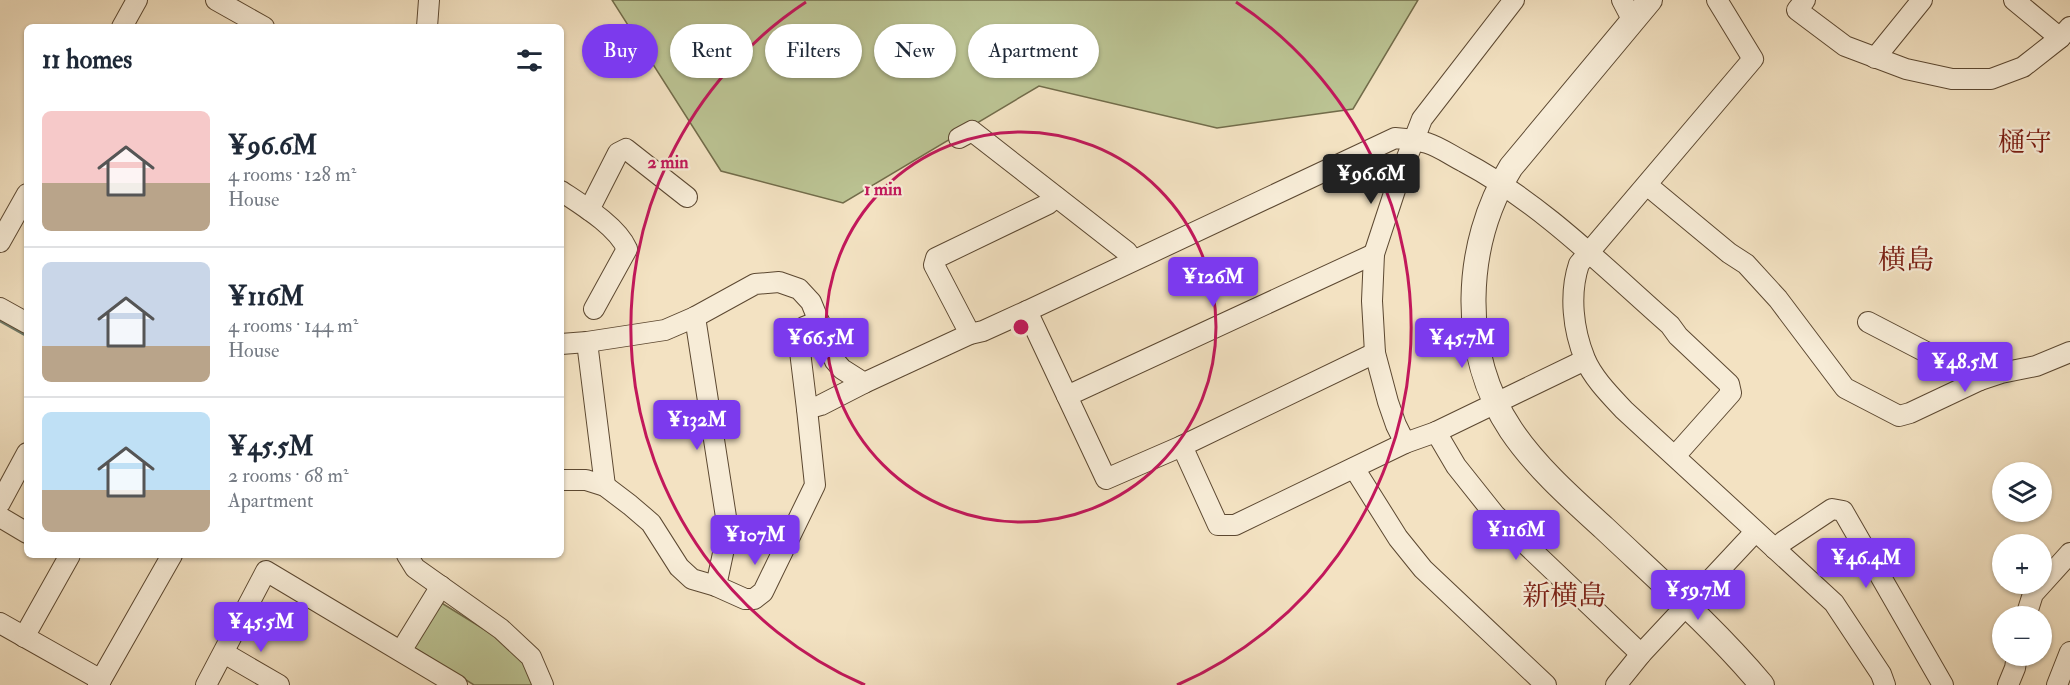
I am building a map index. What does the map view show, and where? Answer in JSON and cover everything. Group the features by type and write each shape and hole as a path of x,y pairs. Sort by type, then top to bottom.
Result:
{"street":[{"path":"124,24 137,0"},
{"path":"216,0 259,24"},
{"path":"427,24 429,0"},
{"path":"1406,443 1396,425 1388,402 1375,353 1372,301 1374,254 1399,178 1422,119 1514,0"},
{"path":"1650,0 1628,11 1501,183 1480,244 1473,285 1474,327 1483,369 1495,402 1511,430 1533,459 1569,496 1687,605 1762,685"},
{"path":"1717,0 1753,59 1579,264 1573,280 1574,319 1585,360 1605,390 1755,532 1834,603 1875,665 1884,685"},
{"path":"1804,0 1797,10 1845,46 1906,69 1952,79 1991,79 2023,67 2065,33 2014,0"},
{"path":"1875,58 1922,0"},
{"path":"959,138 972,131 1127,252 1133,261"},
{"path":"807,409 821,405 970,334 1027,312 1395,138 1414,139 1430,144 1501,183 1590,253 1670,324 1678,336 1729,384 1731,393 1675,456"},
{"path":"589,210 618,153 626,149 687,197"},
{"path":"1647,185 1729,253 1746,264 1778,299 1845,388 1899,416 1980,380 2036,366 2070,352"},
{"path":"564,193 589,210 623,239 627,249 594,309"},
{"path":"970,334 934,265 936,258 1048,204 1056,197"},
{"path":"0,242 24,199"},
{"path":"1067,396 1374,254"},
{"path":"564,344 665,330 755,285 779,282 799,289 811,302 835,361 842,369 864,383"},
{"path":"1027,312 1106,479 1182,446 1375,353"},
{"path":"2,313 24,322"},
{"path":"695,317 728,530 716,586"},
{"path":"564,480 586,480 605,486 651,523 679,567 692,579 716,586 745,599 754,599 763,592 815,485 798,335 804,327 819,321"},
{"path":"1868,322 1980,380"},
{"path":"587,342 605,486"},
{"path":"1182,446 1218,525 1235,525 1406,443 1437,432 1585,360"},
{"path":"1437,432 1456,466 1495,515 1641,654"},
{"path":"0,503 24,459"},
{"path":"1354,468 1398,538 1423,569 1546,685"},
{"path":"1775,549 1832,509 1843,511 1943,685"},
{"path":"0,517 24,531"},
{"path":"1623,683 1641,654 1755,532"},
{"path":"2029,606 2033,594 2070,553"},
{"path":"24,637 67,558"},
{"path":"0,623 100,683 170,558"},
{"path":"409,558 415,568 501,629 531,657 543,685"},
{"path":"206,685 266,571 457,685"},
{"path":"400,651 441,586"},
{"path":"2057,685 2070,652"},
{"path":"224,653 279,685"},
{"path":"2008,685 2015,666"}],"green space":[{"path":"612,0 1418,0 1353,109 1217,128 1039,86 843,203 721,171 658,72 658,24 627,24"},
{"path":"440,602 508,644 520,657 534,685 474,685 413,647"}],"waterway":[{"path":"0,320 24,333"}],"district":[{"name":"樋守","path":"2025,142"},
{"name":"横島","path":"1906,259"},
{"name":"新横島","path":"1564,595"}]}
